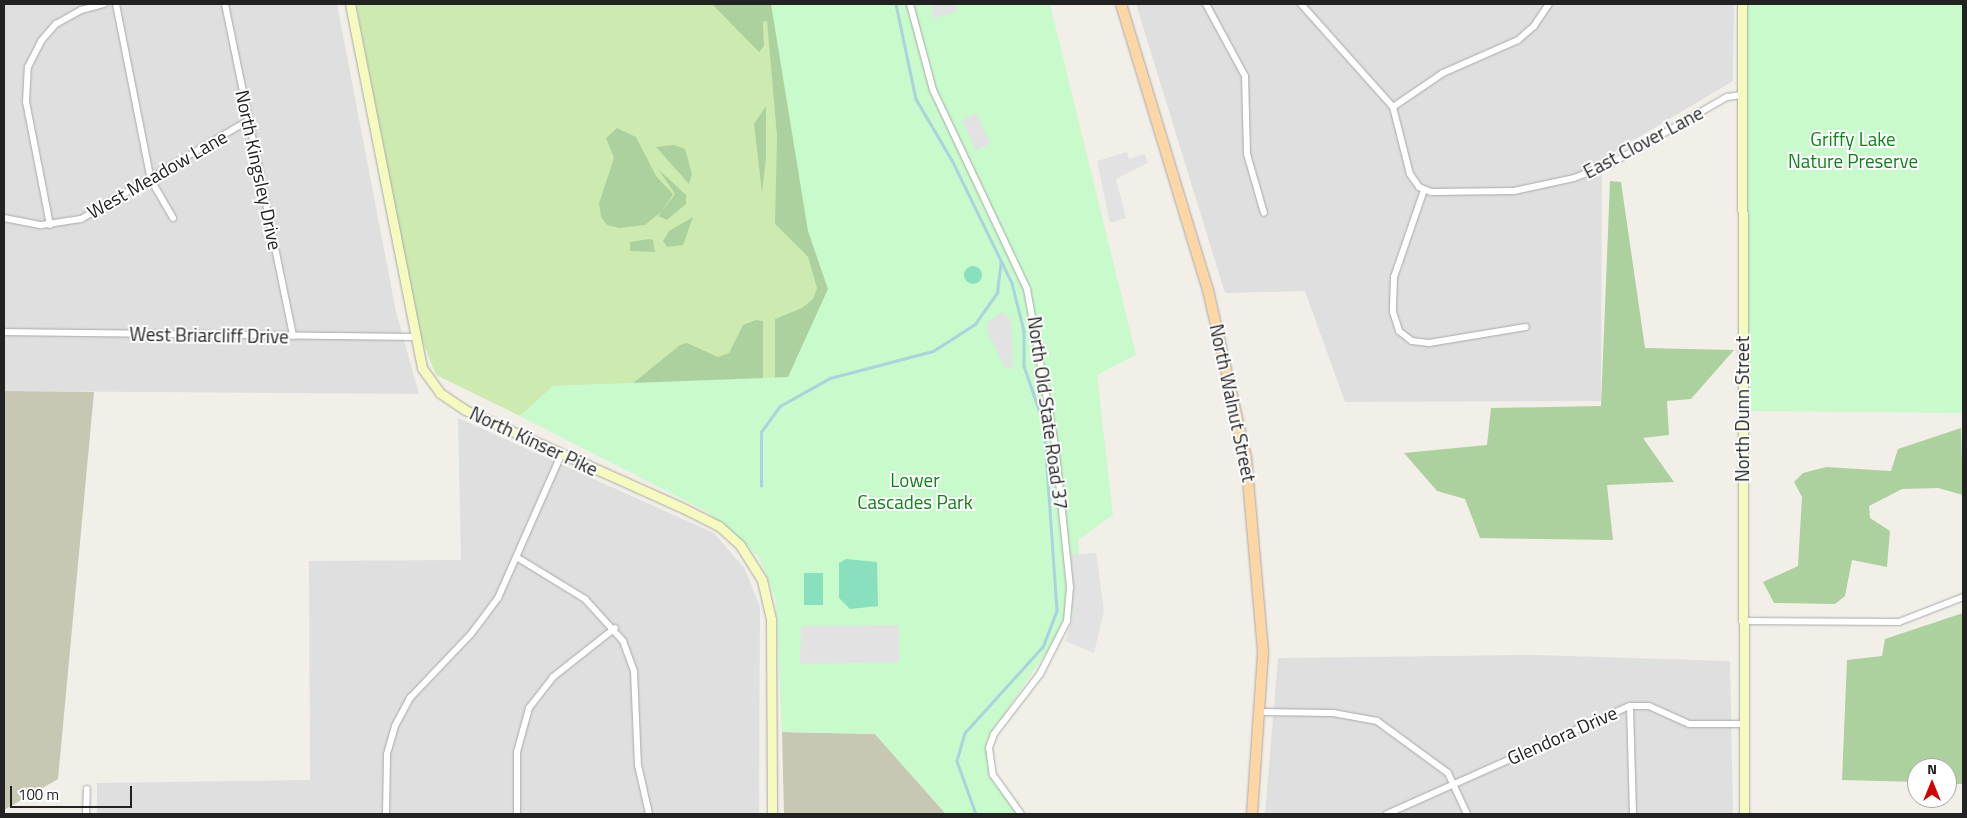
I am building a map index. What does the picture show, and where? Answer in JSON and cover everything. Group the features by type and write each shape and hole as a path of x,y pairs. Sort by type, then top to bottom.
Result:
{"main road":[{"name":"North Walnut Street","path":"1121,4 1233,382 1256,537 1262,645 1261,712 1252,814"}],"street":[{"path":"50,225 26,102 28,67 41,40 56,24 81,10 104,4"},
{"path":"116,4 151,180 173,218"},
{"name":"North Kingsley Drive","path":"225,4 293,336"},
{"name":"North Kinser Pike","path":"350,4 414,337 422,368 445,397 561,455 719,526 740,545 758,570 771,619 772,814"},
{"name":"North Old State Road 37","path":"910,4 933,90 1027,289 1055,444 1070,587 1067,621 1040,674 994,734 989,748 993,775 1021,814"},
{"path":"1206,4 1244,76 1247,154 1264,213"},
{"path":"1301,4 1393,107 1410,174 1424,190 1394,277 1393,312 1399,331 1412,341 1429,343 1526,327"},
{"path":"1393,107 1443,73 1518,40 1534,26 1549,4"},
{"name":"North Dunn Street","path":"1742,4 1742,621 1744,814"},
{"name":"East Clover Lane","path":"1424,190 1497,192 1574,178 1612,163 1727,97 1742,95"},
{"name":"West Meadow Lane","path":"4,218 50,225 81,218 151,180 248,120"},
{"name":"West Briarcliff Drive","path":"4,332 414,337"},
{"path":"386,814 387,754 402,710 486,616 518,558 561,455"},
{"path":"518,558 585,598 615,628 634,671 638,765 649,814"},
{"path":"1742,621 1899,622 1963,597"},
{"path":"517,814 517,752 530,708 553,677 615,628"},
{"path":"1630,706 1632,814"},
{"name":"Glendora Drive","path":"1387,814 1630,706 1650,706 1689,724 1744,724"},
{"path":"1261,712 1333,713 1377,721 1437,764 1454,785 1467,814"},
{"path":"86,814 87,789"}],"shaded area":[{"path":"4,4 337,4 396,312 419,394 4,391"},
{"path":"936,4 955,4 957,12 934,18 932,7"},
{"path":"1136,4 1734,4 1733,81 1602,159 1601,401 1345,402 1305,291 1225,293"},
{"path":"976,113 990,143 976,151 962,120"},
{"path":"1127,152 1129,159 1145,154 1148,163 1116,179 1126,218 1110,223 1097,161"},
{"path":"1002,312 1011,320 1013,369 1005,368 988,333 987,323"},
{"path":"4,391 94,392 58,779 4,810"},
{"path":"458,418 714,533 745,569 760,607 759,814 97,814 97,783 310,780 309,561 461,560"},
{"path":"1096,553 1104,611 1094,653 1065,641 1073,616 1071,555"},
{"path":"899,625 899,662 800,664 801,626"},
{"path":"1535,655 1730,661 1733,814 1265,814 1278,658"},
{"path":"782,732 875,734 946,814 784,814"}],"green space":[{"path":"356,4 771,4 828,289 788,378 554,386 520,416 436,375 419,333"},
{"path":"712,4 864,4 913,239 775,394 775,319 802,308 813,299 817,288 808,257 775,224 777,136 767,21 763,22 764,46 759,52"},
{"name":"Lower Cascades Park","path":"771,4 1050,4 1136,355 1097,375 1113,515 1078,540 1083,598 986,741 990,777 1017,814 946,814 875,734 782,732 776,600 759,557 706,511 520,416 553,386 788,377 828,289 808,231"},
{"name":"Griffy Lake Nature Preserve","path":"1742,4 1963,4 1963,413 1741,411"},
{"path":"766,106 766,157 762,193 754,124"},
{"path":"617,128 636,137 656,176 673,194 662,211 645,225 619,228 607,225 601,217 599,203 614,158 606,138"},
{"path":"674,145 685,149 692,174 689,184 656,147"},
{"path":"658,169 686,195 686,204 667,220 658,216 675,194"},
{"path":"1610,181 1621,182 1645,348 1734,350 1691,399 1667,401 1669,435 1643,438 1674,482 1607,485 1613,540 1480,538 1465,499 1437,491 1404,453 1487,445 1491,408 1601,406"},
{"path":"693,217 683,245 667,247 663,241 669,231"},
{"path":"653,240 655,252 630,251 630,242"},
{"path":"973,266 979,269 982,275 979,281 973,284 967,281 964,275 967,269"},
{"path":"756,320 763,321 763,391 616,397 680,345 687,343 718,357 729,353 743,325"},
{"path":"1961,428 1963,495 1938,488 1902,489 1869,506 1870,518 1890,531 1887,567 1852,560 1845,596 1835,604 1774,603 1763,582 1798,566 1802,497 1794,482 1803,473 1826,467 1891,471 1898,449"},
{"path":"846,559 877,562 878,606 850,609 839,598 839,563"},
{"path":"804,573 823,573 823,605 804,605"},
{"path":"1963,613 1963,784 1957,784 1957,758 1907,758 1907,782 1842,780 1847,660 1882,656 1885,639"}],"waterway":[{"path":"896,4 916,99 952,160 1012,283 1024,331 1024,366 1044,424 1057,611 1043,647 965,733 957,761 976,814"},
{"path":"761,486 761,432 780,406 830,378 933,351 975,324 997,292 1001,261"}]}
